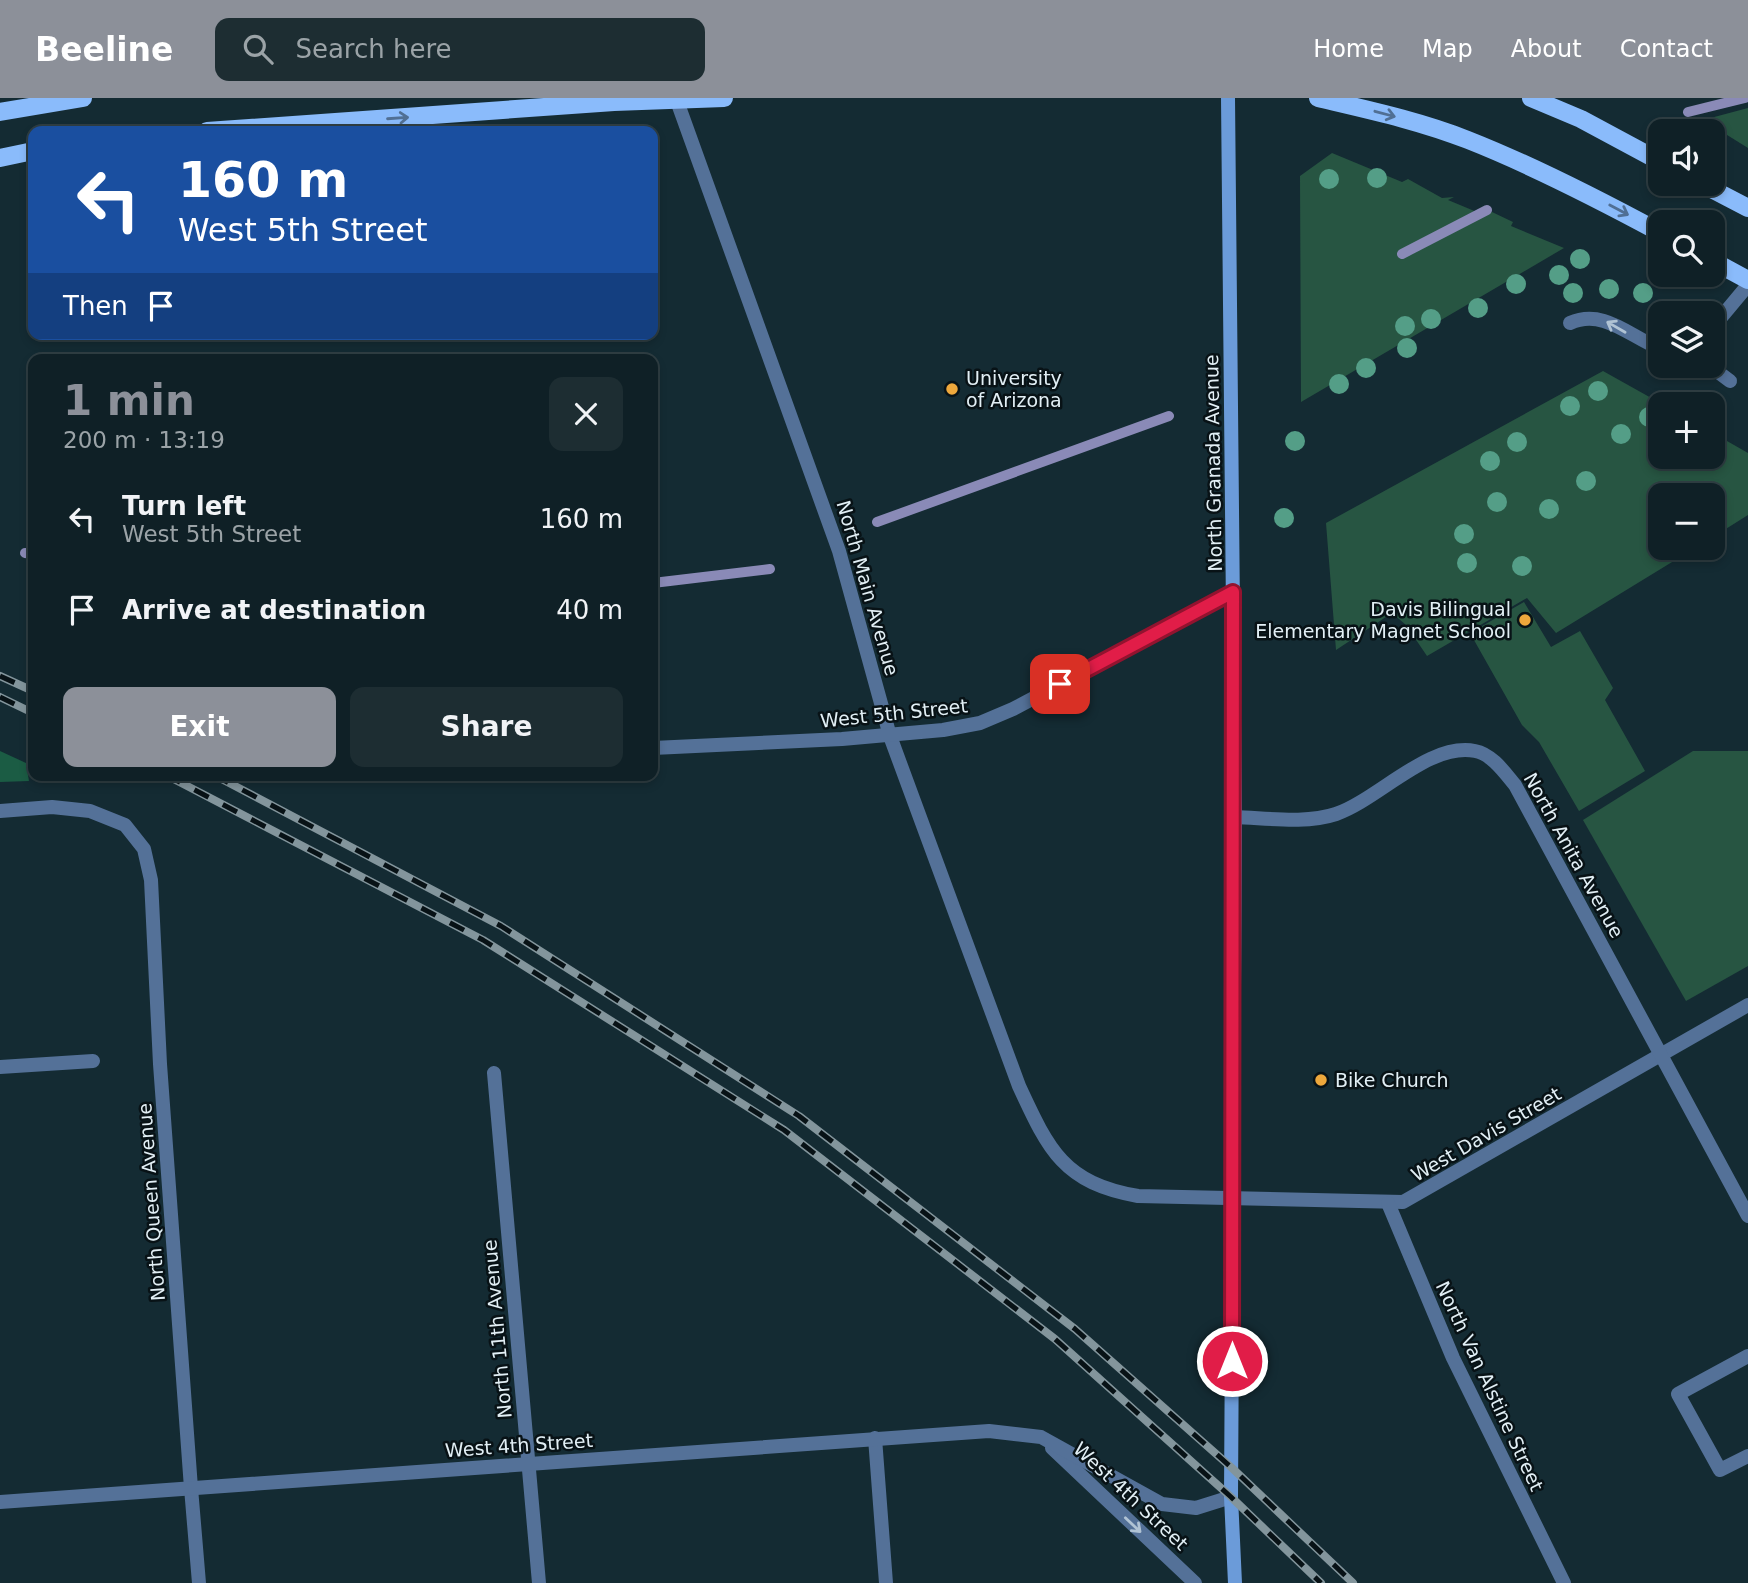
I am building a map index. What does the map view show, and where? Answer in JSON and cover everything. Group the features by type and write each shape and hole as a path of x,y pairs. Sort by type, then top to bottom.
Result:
{"main road":[{"path":"0,112 83,98"},
{"path":"277,126 601,103 724,98"},
{"name":"North Granada Avenue","path":"1228,98 1235,817 1231,1497 1235,1583"},
{"path":"1318,98 1386,114 1465,139 1518,160 1648,226"},
{"path":"1531,98 1581,119 1648,155"},
{"path":"0,158 28,152"},
{"path":"1725,196 1748,208"},
{"path":"1725,268 1748,282"}],"street":[{"name":"North Main Avenue","path":"677,101 839,551 890,736 1019,1086"},
{"path":"1725,312 1748,282"},
{"path":"1570,323 1585,317 1600,317 1648,344"},
{"path":"1725,377 1730,381"},
{"name":"West 5th Street","path":"658,748 890,736 943,730 995,717 1233,592"},
{"name":"North Anita Avenue","path":"1235,817 1294,819 1335,814 1444,753 1477,751 1497,763 1515,785 1748,1216"},
{"name":"North Queen Avenue","path":"0,811 52,807 90,811 125,825 144,849 151,880 161,1077 199,1583"},
{"name":"West Davis Street","path":"1019,1086 1038,1127 1058,1158 1083,1180 1106,1190 1138,1196 1388,1203 1413,1198 1748,1005"},
{"path":"0,1067 93,1061"},
{"name":"North 11th Avenue","path":"494,1073 539,1583"},
{"name":"North Van Alstine Street","path":"1388,1203 1453,1358 1564,1583"},
{"path":"1748,1356 1678,1394 1720,1470 1748,1456"},
{"name":"West 4th Street","path":"0,1502 989,1431 1041,1437 1162,1504 1196,1508 1231,1497"},
{"name":"West 4th Street","path":"1041,1437 1195,1583"},
{"path":"875,1438 886,1583"}],"green space":[{"path":"1748,108 1748,148 1725,134 1725,119 1707,119"},
{"path":"1332,153 1402,182 1408,179 1442,198 1454,197 1448,200 1484,215 1492,212 1513,222 1511,226 1564,248 1301,402 1300,176"},
{"path":"1603,371 1648,396 1648,469 1725,469 1725,440 1748,453 1748,515 1725,529 1725,483 1648,483 1648,560 1675,560 1556,633 1527,598 1427,656 1406,625 1392,613 1336,650 1326,523"},
{"path":"1524,602 1551,647 1580,631 1613,688 1605,700 1645,771 1579,811 1539,742 1522,725 1470,633"},
{"path":"0,751 26,763 29,781 0,782"},
{"path":"1693,751 1748,751 1748,966 1686,1001 1583,820"}],"waterway":[{"path":"1688,112 1745,98"},
{"path":"1402,254 1487,210"},
{"path":"877,522 1169,416"},
{"path":"658,582 770,569"}],"railway":[{"path":"0,676 28,689"},
{"path":"0,697 28,711"},
{"path":"178,781 483,940 784,1130 1055,1339 1231,1497 1321,1583"},
{"path":"225,781 501,926 799,1116 1075,1329 1232,1468 1353,1583"}],"place":[{"name":"University of Arizona","path":"952,389"},
{"name":"Davis Bilingual Elementary Magnet School","path":"1525,620"},
{"name":"Bike Church","path":"1321,1080"}],"route":[{"path":"1060,684 1233,592 1235,817 1232,1361"}]}
